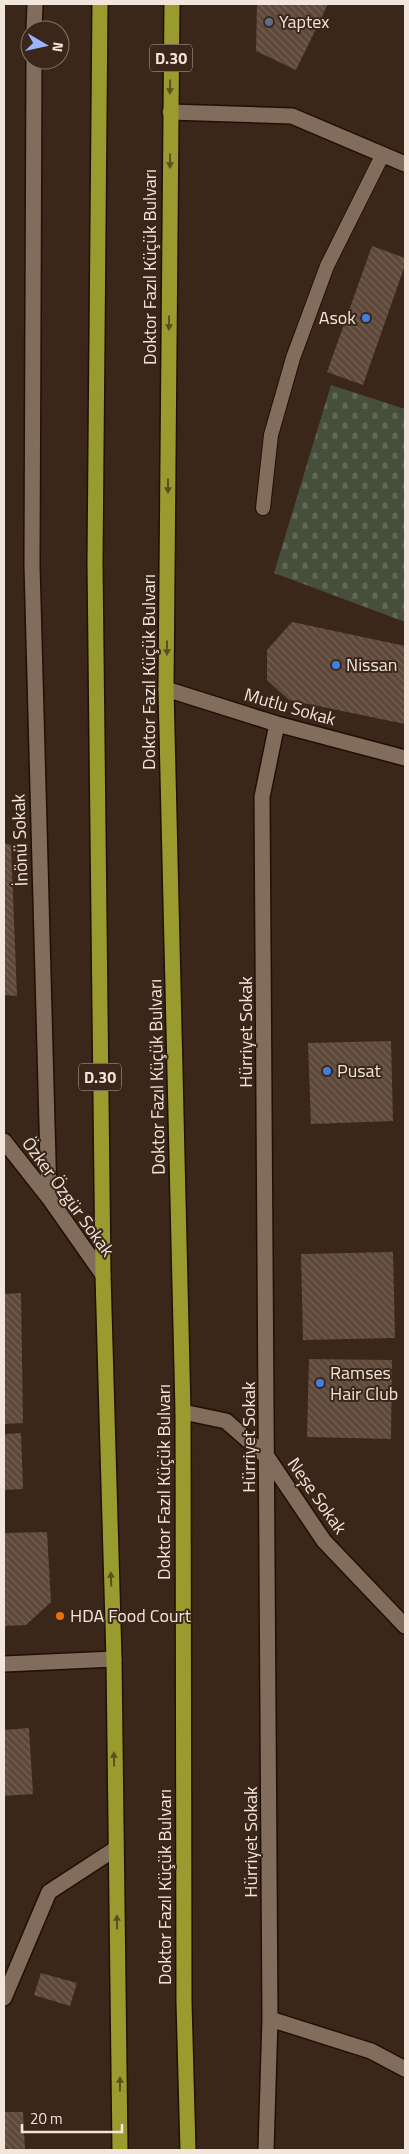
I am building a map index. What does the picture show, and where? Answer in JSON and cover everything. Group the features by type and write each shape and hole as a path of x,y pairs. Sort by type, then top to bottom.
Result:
{"highway":[{"name":"D.30","path":"100,4 95,562 103,1275 114,1659 120,2150"},
{"name":"Doktor Fazıl Küçük Bulvarı","path":"172,4 166,689 183,1412 184,2002 188,2150"}],"street":[{"path":"34,20 35,4"},
{"name":"İnönü Sokak","path":"34,70 32,565 49,1198"},
{"path":"170,112 292,116 405,164"},
{"name":"Mutlu Sokak","path":"166,689 277,724 405,758"},
{"name":"Hürriyet Sokak","path":"266,2150 270,2019 268,1458 262,797 277,724"},
{"name":"Özker Özgür Sokak","path":"4,1141 49,1198 103,1275"},
{"name":"Neşe Sokak","path":"183,1412 226,1421 268,1458 324,1541 405,1626"},
{"path":"4,1664 114,1659"},
{"path":"4,1998 49,1892 115,1849"},
{"path":"270,2019 371,2051 405,2069"}],"lane":[{"path":"263,508 271,435 293,358 327,266 383,154"}],"green space":[{"path":"331,385 405,409 405,622 274,573"}],"building":[{"path":"257,4 328,4 296,70 256,51"},
{"name":"Asok","path":"372,246 405,258 405,265 363,385 327,372"},
{"name":"Nissan","path":"292,622 405,646 405,724 289,700 267,680 267,650"},
{"path":"4,843 11,845 17,996 4,995"},
{"path":"391,1041 393,1121 311,1124 308,1043"},
{"path":"393,1252 395,1338 303,1340 301,1254"},
{"path":"21,1293 23,1423 4,1424 4,1294"},
{"path":"309,1359 392,1360 391,1439 307,1437"},
{"path":"21,1433 23,1489 4,1490 4,1434"},
{"path":"47,1532 51,1602 26,1625 4,1626 4,1533"},
{"path":"29,1728 33,1794 4,1796 4,1730"},
{"path":"41,1973 77,1983 70,2006 34,1995"},
{"path":"4,2112 23,2112 25,2150 4,2150"}],"place":[{"name":"Yaptex","path":"269,22"},
{"name":"Asok","path":"366,318"},
{"name":"Nissan","path":"336,665"},
{"name":"Pusat","path":"327,1071"},
{"name":"Ramses Hair Club","path":"320,1383"},
{"name":"HDA Food Court","path":"60,1616"}]}
